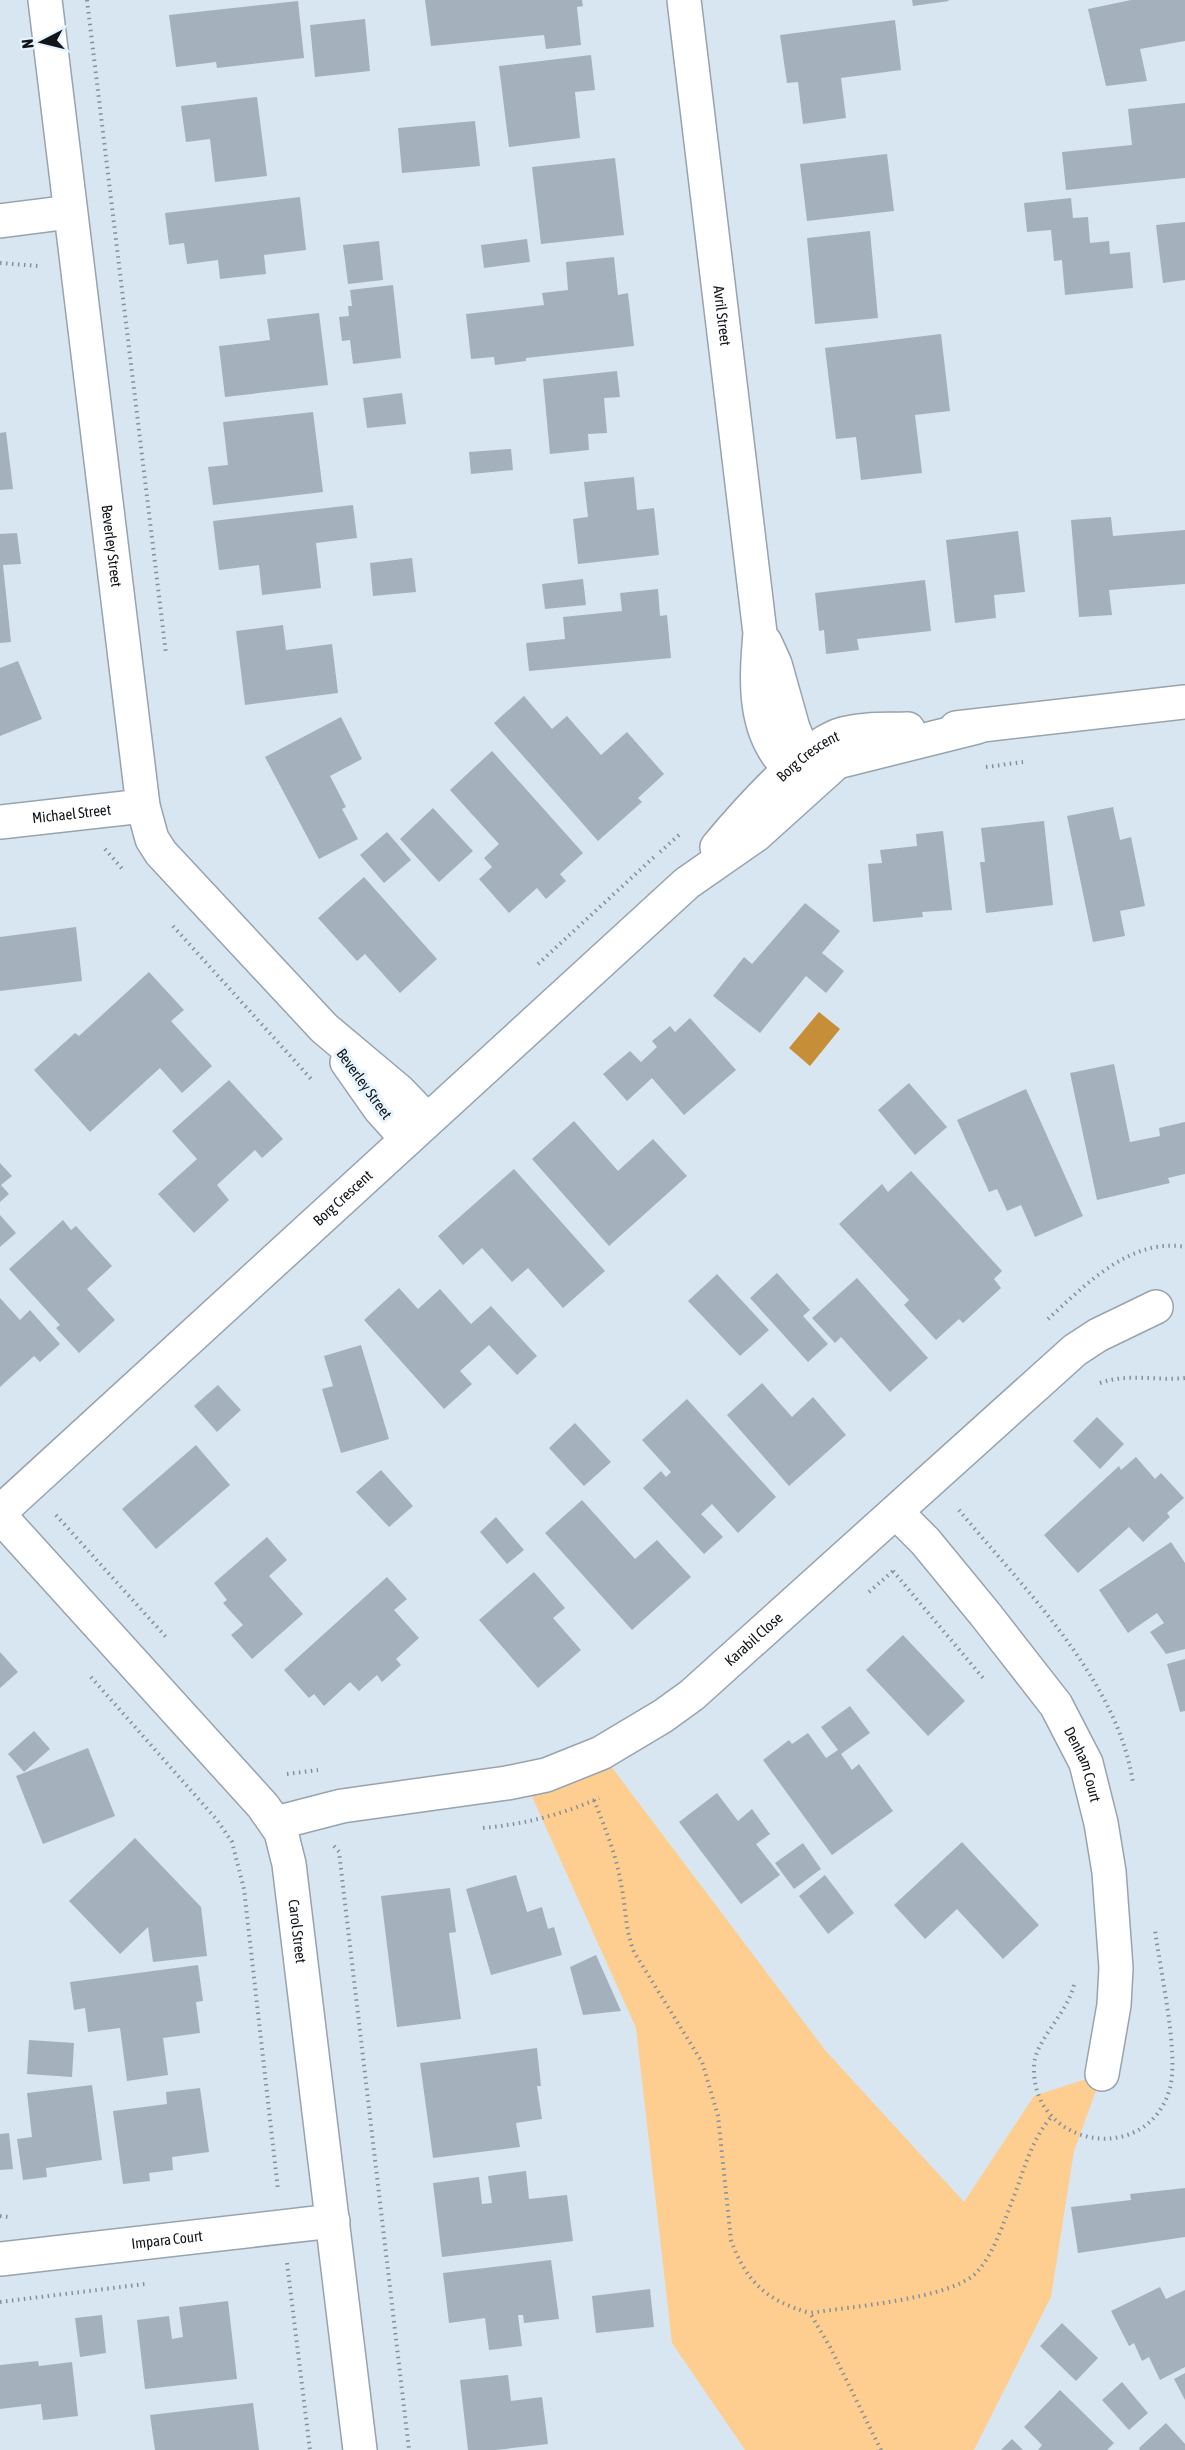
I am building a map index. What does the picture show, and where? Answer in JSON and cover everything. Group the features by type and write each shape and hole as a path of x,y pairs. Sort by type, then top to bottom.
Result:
{"street":[{"name":"Beverley Street","path":"45,0 143,806 153,839 161,853 324,1028 380,1109 417,1130"},
{"name":"Avril Street","path":"684,0 760,633 775,664 804,769"},
{"path":"0,221 70,212"},
{"name":"Borg Crescent","path":"0,1514 687,883 756,835 804,769 977,727 1185,702"},
{"name":"Michael Street","path":"0,822 143,806"},
{"name":"Karabil Close","path":"276,1823 342,1806 525,1780 567,1768 601,1752 663,1716 692,1695 897,1513 1075,1350 1098,1335 1156,1307"},
{"name":"Denham Court","path":"897,1513 963,1587 1056,1706 1086,1763 1101,1823 1107,1862 1116,1968 1114,2005 1102,2074"},
{"name":"Carol Street","path":"0,1514 255,1797 276,1823 284,1842 289,1864 360,2450"},
{"name":"Impara Court","path":"0,2259 333,2221"}],"path":[{"path":"87,0 166,655"},
{"path":"0,263 38,266"},
{"path":"976,768 1035,760"},
{"path":"105,840 105,849 129,876"},
{"path":"168,921 319,1087"},
{"path":"1047,1320 1090,1280 1129,1256 1165,1245 1185,1246"},
{"path":"1096,1385 1116,1378 1168,1380 1185,1378"},
{"path":"951,1517 967,1502"},
{"path":"50,1520 65,1507"},
{"path":"85,1671 217,1820 232,1842 244,1889 278,2192"},
{"path":"283,1774 319,1770"},
{"path":"594,1800 613,1846 622,1884 629,1939 634,1952 702,2062 718,2116 731,2240 737,2256 757,2288 786,2307 810,2313 930,2294 955,2286 976,2274 993,2248 1033,2145 1052,2116"},
{"path":"334,1845 339,1852 409,2450"},
{"path":"287,2262 310,2450"},
{"path":"810,2313 830,2347 881,2450"}],"shaded area":[{"path":"819,1012 840,1029 810,1066 789,1048"},
{"path":"601,1753 825,2050 964,2202 1034,2096 1102,2074 1074,2151 1051,2297 974,2450 745,2450 672,2343 636,2028 525,1781"}],"building":[{"path":"425,0 582,0 583,6 577,7 581,45 546,49 544,35 431,46"},
{"path":"912,0 948,0 949,1 913,6"},
{"path":"1131,0 1185,0 1185,41 1140,49 1147,81 1106,86 1088,9"},
{"path":"298,1 304,58 217,68 216,62 176,67 169,15"},
{"path":"365,19 370,71 315,77 310,25"},
{"path":"895,20 901,70 841,78 846,118 803,124 798,82 787,83 780,35"},
{"path":"591,55 595,90 575,92 580,138 509,147 499,66"},
{"path":"257,97 267,176 215,182 210,139 186,142 181,106"},
{"path":"1185,103 1185,178 1066,190 1062,152 1132,145 1128,109"},
{"path":"475,121 480,166 402,173 398,128"},
{"path":"887,154 894,211 807,221 800,164"},
{"path":"615,158 624,235 541,244 532,167"},
{"path":"300,197 306,250 264,255 266,274 220,279 218,260 187,264 184,243 169,245 165,213"},
{"path":"1071,198 1073,218 1088,217 1090,243 1109,241 1110,254 1130,252 1133,288 1065,295 1062,260 1054,261 1051,230 1027,232 1024,203"},
{"path":"1185,222 1185,280 1163,283 1156,225"},
{"path":"870,231 878,318 815,324 807,238"},
{"path":"527,239 530,262 484,268 481,245"},
{"path":"379,241 383,280 348,284 343,245"},
{"path":"614,257 618,295 628,293 634,346 526,358 526,361 495,365 494,357 471,359 466,314 544,305 542,293 568,290 566,262"},
{"path":"393,285 401,358 353,364 350,340 342,341 339,317 349,316 348,306 352,306 350,290"},
{"path":"319,313 328,385 225,397 219,346 270,340 267,319"},
{"path":"941,334 950,411 915,415 922,473 861,480 856,437 836,439 825,348"},
{"path":"617,371 620,397 604,398 607,433 588,434 589,450 550,454 543,379"},
{"path":"402,393 406,424 367,428 363,398"},
{"path":"313,412 323,492 213,505 208,467 228,465 223,422"},
{"path":"6,432 13,489 0,490 0,433"},
{"path":"511,449 513,470 471,474 469,452"},
{"path":"634,477 637,510 654,508 659,555 578,564 573,519 588,517 584,482"},
{"path":"353,505 357,538 316,543 321,588 262,595 259,565 219,570 213,521"},
{"path":"1111,517 1113,536 1185,530 1185,584 1109,590 1112,615 1079,617 1071,520"},
{"path":"1018,531 1025,592 994,595 996,618 955,623 946,540"},
{"path":"17,533 21,564 3,565 11,642 0,643 0,534"},
{"path":"412,558 416,592 373,596 370,563"},
{"path":"583,579 586,605 545,609 542,584"},
{"path":"925,580 931,631 857,639 859,650 826,654 824,630 819,631 815,593"},
{"path":"658,589 660,616 667,615 671,658 529,671 526,643 565,639 563,617 622,611 620,593"},
{"path":"283,625 286,650 332,644 338,693 245,705 236,631"},
{"path":"18,661 42,719 0,736 0,668"},
{"path":"524,696 552,729 567,716 601,755 627,732 664,774 638,798 642,802 598,841 494,723"},
{"path":"341,717 362,759 330,776 346,807 342,809 358,839 319,859 265,757"},
{"path":"492,751 583,853 560,874 566,881 546,899 537,888 509,913 479,879 492,867 484,858 499,844 450,790"},
{"path":"1113,807 1120,840 1131,837 1145,906 1120,911 1125,936 1093,942 1067,816"},
{"path":"433,808 473,851 439,882 400,839"},
{"path":"1044,821 1053,905 986,913 980,862 985,862 981,828"},
{"path":"943,831 952,910 922,912 923,917 873,922 868,864 882,863 880,850 917,846 916,834"},
{"path":"387,832 411,860 384,883 360,855"},
{"path":"364,877 437,959 400,993 365,954 357,961 318,918"},
{"path":"805,903 840,931 822,953 844,971 826,993 806,976 760,1033 713,996 744,957 752,964"},
{"path":"76,927 82,981 0,991 0,937"},
{"path":"149,972 184,1010 171,1021 212,1066 182,1093 160,1068 90,1132 34,1070 75,1033 79,1036"},
{"path":"690,1018 736,1070 684,1115 652,1078 627,1101 603,1074 630,1051 641,1062 657,1047 652,1041 670,1026 675,1032"},
{"path":"1114,1064 1130,1142 1160,1136 1159,1128 1185,1122 1185,1174 1168,1178 1170,1183 1097,1200 1070,1073"},
{"path":"229,1080 283,1139 262,1158 255,1150 217,1185 229,1200 194,1233 158,1194 197,1159 172,1131"},
{"path":"909,1083 947,1127 915,1155 878,1110"},
{"path":"1026,1089 1083,1216 1035,1237 1021,1205 1007,1211 997,1189 989,1192 957,1120"},
{"path":"574,1121 618,1171 653,1139 687,1176 609,1246 532,1159"},
{"path":"0,1163 12,1176 1,1185 9,1194 0,1202"},
{"path":"514,1169 605,1271 563,1308 528,1268 512,1282 482,1248 463,1265 438,1236"},
{"path":"911,1171 1002,1271 994,1279 1001,1288 963,1323 959,1319 936,1340 904,1305 909,1300 839,1224 882,1184 888,1192"},
{"path":"0,1215 16,1233 0,1247"},
{"path":"63,1220 71,1230 76,1226 112,1266 87,1289 115,1320 79,1353 56,1328 60,1325 9,1269"},
{"path":"777,1273 810,1310 803,1316 828,1344 808,1362 750,1298"},
{"path":"717,1274 769,1330 740,1356 688,1301"},
{"path":"857,1278 928,1358 890,1392 841,1337 835,1343 812,1318"},
{"path":"399,1288 418,1309 440,1289 471,1324 491,1306 537,1356 517,1375 489,1345 460,1371 472,1384 444,1409 364,1320"},
{"path":"0,1298 20,1320 30,1310 60,1344 40,1362 34,1356 0,1387"},
{"path":"361,1345 389,1439 341,1453 322,1389 333,1386 324,1356"},
{"path":"762,1383 792,1417 813,1397 846,1435 789,1486 727,1415"},
{"path":"218,1385 241,1410 217,1432 194,1406"},
{"path":"687,1399 776,1497 738,1533 712,1504 701,1514 723,1537 704,1554 643,1488 661,1471 666,1477 671,1472 642,1440"},
{"path":"1097,1417 1124,1444 1100,1469 1073,1441"},
{"path":"575,1423 611,1462 584,1486 549,1448"},
{"path":"196,1445 230,1485 156,1549 122,1509"},
{"path":"1136,1457 1155,1479 1161,1473 1184,1498 1167,1513 1170,1517 1143,1542 1129,1527 1078,1573 1044,1535 1119,1466 1121,1470"},
{"path":"381,1470 413,1506 389,1527 356,1492"},
{"path":"582,1500 635,1559 657,1540 691,1577 632,1630 545,1533"},
{"path":"496,1517 524,1550 507,1564 480,1532"},
{"path":"267,1537 287,1560 269,1576 303,1614 252,1659 231,1635 243,1625 223,1603 227,1600 214,1583"},
{"path":"1171,1542 1185,1563 1185,1649 1166,1654 1150,1632 1164,1623 1157,1613 1128,1633 1099,1590"},
{"path":"534,1572 565,1608 553,1618 581,1650 538,1688 479,1620"},
{"path":"387,1577 407,1599 394,1610 419,1638 396,1659 401,1665 382,1682 377,1675 359,1691 350,1682 324,1706 314,1694 309,1698 284,1670"},
{"path":"903,1635 965,1701 928,1736 866,1670"},
{"path":"0,1652 18,1672 0,1688"},
{"path":"1185,1659 1185,1711 1180,1712 1167,1664"},
{"path":"850,1706 870,1733 841,1754 852,1770 859,1764 893,1811 832,1855 763,1760 789,1740 792,1744 808,1733 826,1758 838,1750 821,1727"},
{"path":"34,1731 50,1749 24,1772 8,1754"},
{"path":"88,1748 115,1816 43,1844 16,1776"},
{"path":"717,1793 738,1821 752,1809 770,1834 756,1844 780,1875 741,1904 679,1822"},
{"path":"135,1838 201,1907 207,1956 153,1962 148,1927 120,1954 69,1901"},
{"path":"962,1842 1039,1925 1003,1959 957,1909 925,1939 894,1905"},
{"path":"803,1843 821,1869 794,1889 775,1863"},
{"path":"516,1875 527,1912 542,1907 548,1929 554,1927 562,1955 491,1975 466,1889"},
{"path":"825,1875 854,1913 828,1934 799,1896"},
{"path":"450,1888 456,1932 449,1933 461,2019 397,2027 381,1896"},
{"path":"596,1955 621,2011 583,2015 570,1967"},
{"path":"198,1965 203,2001 196,2002 200,2033 163,2038 168,2075 127,2081 120,2028 88,2032 85,2008 74,2010 70,1982"},
{"path":"29,2040 74,2043 72,2077 27,2074"},
{"path":"537,2048 541,2086 537,2086 542,2119 516,2123 520,2147 433,2158 420,2063"},
{"path":"92,2085 102,2160 46,2168 47,2177 23,2180 17,2139 32,2137 27,2093"},
{"path":"200,2088 209,2152 172,2157 173,2170 149,2173 150,2181 123,2184 113,2111 167,2104 166,2092"},
{"path":"9,2133 13,2169 0,2170 0,2134"},
{"path":"526,2171 529,2199 567,2195 573,2241 442,2257 433,2183 479,2177 482,2204 492,2203 488,2176"},
{"path":"1185,2188 1185,2237 1078,2253 1071,2207 1131,2200 1130,2194"},
{"path":"551,2260 559,2319 524,2323 523,2315 518,2315 522,2346 489,2350 485,2318 449,2323 443,2273"},
{"path":"1160,2287 1166,2299 1185,2290 1185,2367 1160,2380 1149,2357 1142,2361 1134,2343 1129,2346 1111,2311"},
{"path":"650,2289 654,2327 596,2333 592,2296"},
{"path":"228,2301 237,2379 145,2389 137,2320 169,2316 172,2339 183,2337 179,2307"},
{"path":"102,2315 106,2353 80,2357 75,2318"},
{"path":"1062,2323 1098,2358 1076,2381 1040,2346"},
{"path":"38,2361 39,2366 72,2362 78,2416 43,2420 41,2404 0,2409 0,2365"},
{"path":"1185,2373 1185,2400 1174,2379"},
{"path":"508,2375 511,2401 542,2397 548,2444 496,2450 468,2450 460,2380"},
{"path":"1122,2382 1148,2413 1129,2430 1102,2400"},
{"path":"1060,2390 1114,2443 1107,2450 1038,2450 1042,2445 1024,2427"},
{"path":"253,2403 259,2450 155,2450 150,2415"},
{"path":"1166,2423 1185,2444 1185,2450 1140,2450 1139,2448"},
{"path":"1012,2439 1023,2450 1001,2450"}]}
